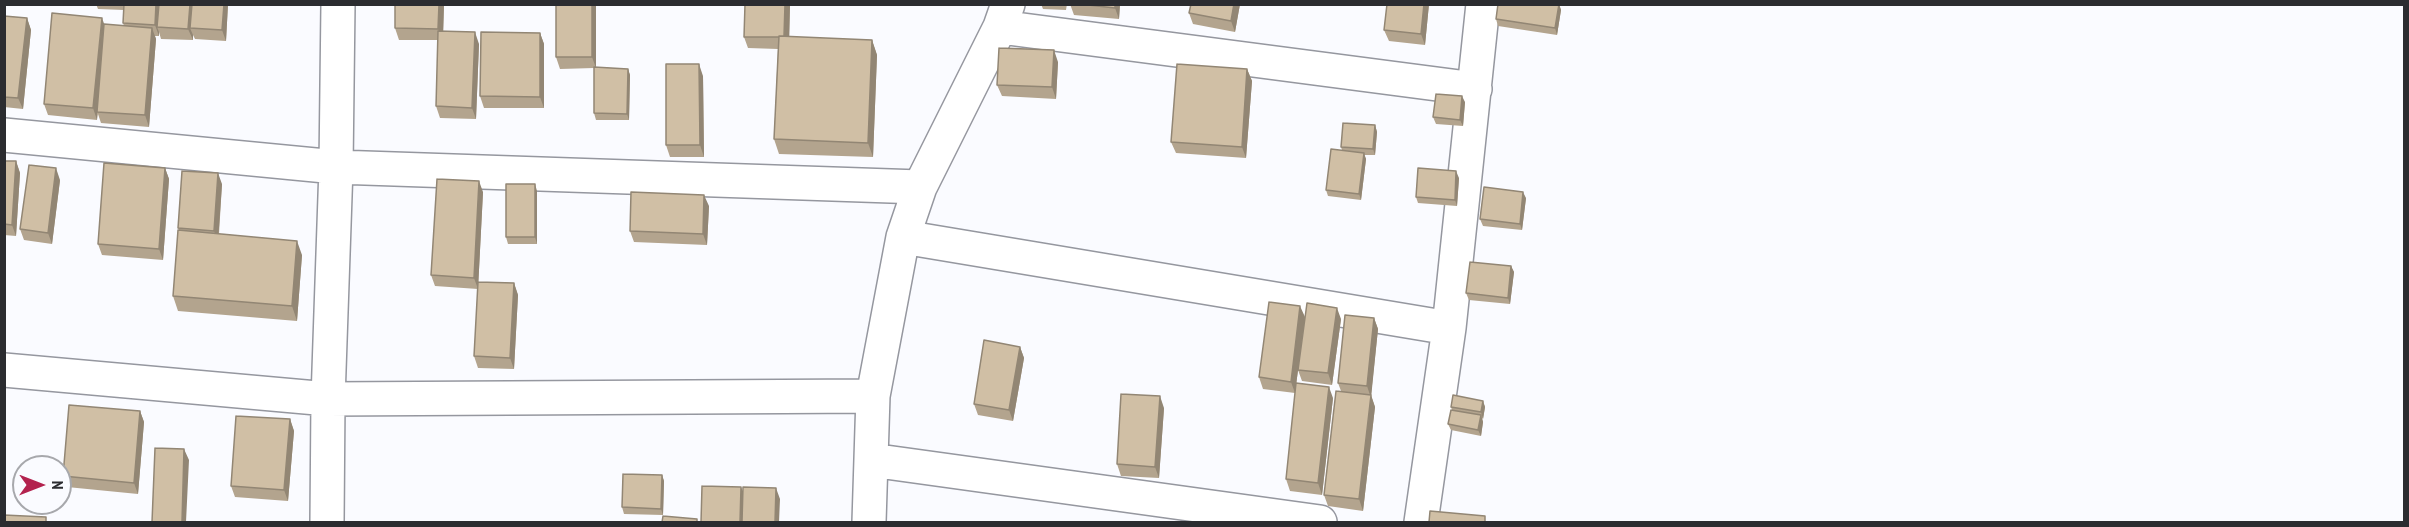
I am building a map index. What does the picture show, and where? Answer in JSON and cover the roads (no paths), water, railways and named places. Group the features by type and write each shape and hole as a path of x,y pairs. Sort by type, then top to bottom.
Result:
{"street":[{"path":"327,522 327,399 336,167 339,4"},
{"path":"1421,522 1449,328 1484,4"},
{"path":"869,522 873,396 903,237 920,187 1004,16 1475,89"},
{"path":"4,135 336,167 920,187"},
{"path":"903,237 1449,328"},
{"path":"4,370 327,399 873,396"},
{"path":"871,460 1320,522"}]}
